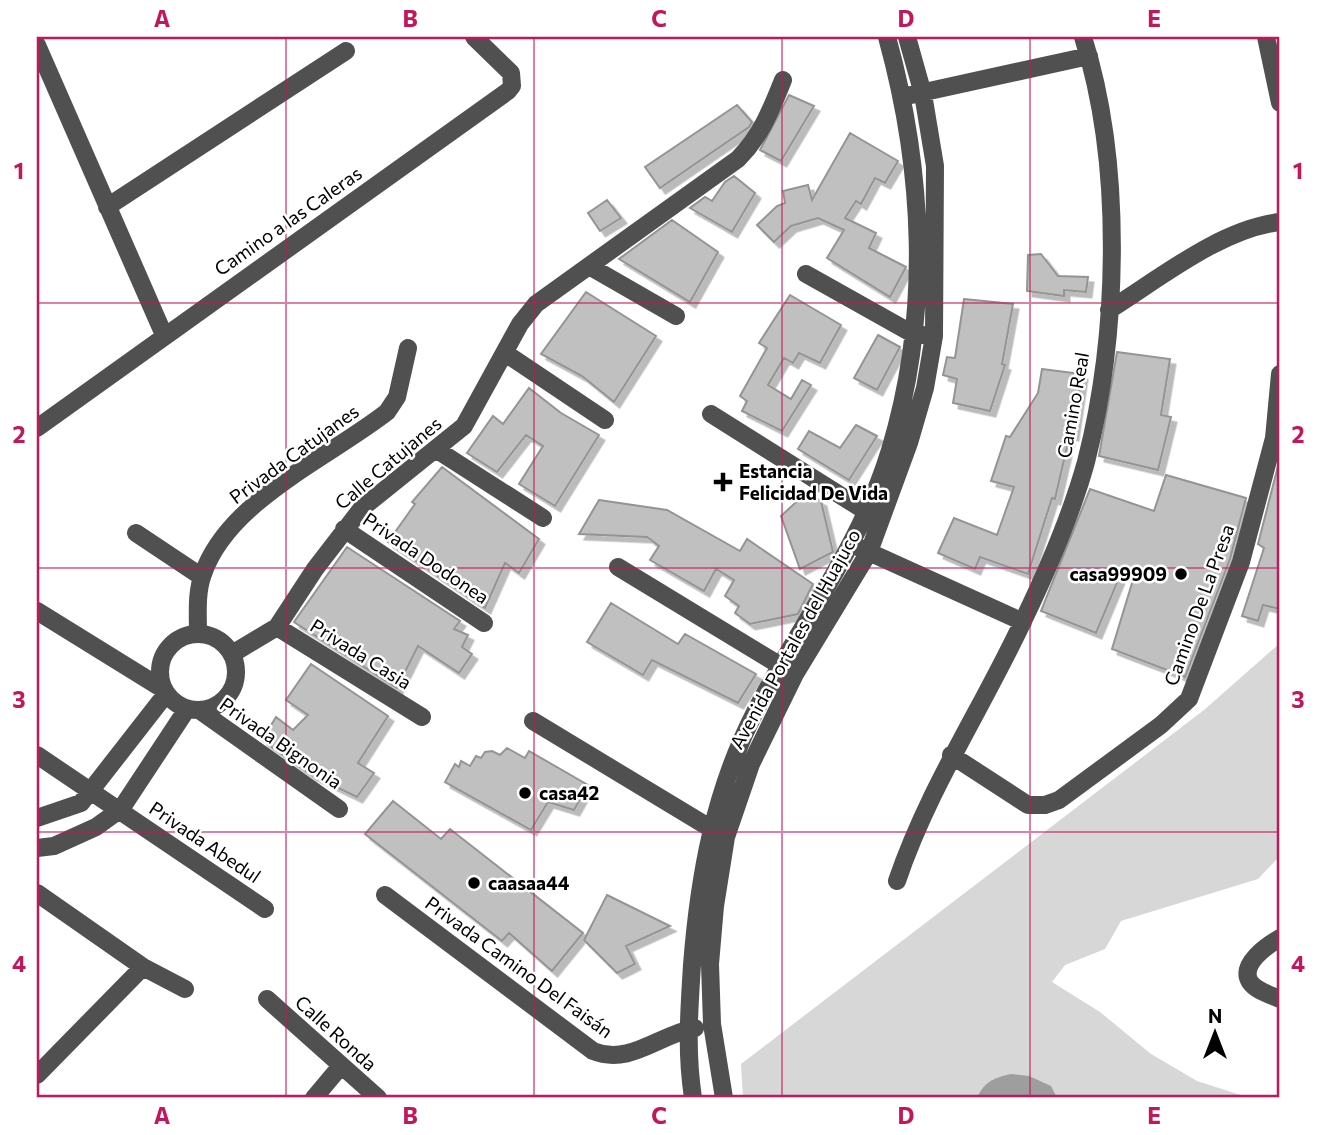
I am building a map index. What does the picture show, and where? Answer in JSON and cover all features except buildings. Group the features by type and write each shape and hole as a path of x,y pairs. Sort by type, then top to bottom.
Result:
{"street":[{"name":"Camino a las Caleras","path":"37,428 508,91 512,86 511,74 474,37"},
{"name":"Avenida Portales del Huajuco","path":"693,1098 686,1056 686,1029 697,896 718,833 732,763 788,670 869,552 874,516 906,388 919,246 914,170 903,96 887,37"},
{"name":"Avenida Portales del Huajuco","path":"788,670 852,545 874,516 925,388 934,336 935,166 923,94 907,37"},
{"name":"Camino Real","path":"897,881 915,828 1023,622 1058,543 1086,462 1102,381 1109,310 1111,193 1104,128 1083,37"},
{"path":"1266,37 1280,103"},
{"path":"37,45 164,335"},
{"path":"107,208 346,51"},
{"path":"903,96 923,94 1089,56"},
{"path":"676,316 589,266 745,152 766,121 783,80"},
{"path":"1109,310 1229,236 1259,225 1280,222"},
{"name":"Calle Catujanes","path":"232,654 277,627 344,529 362,508 464,426 520,324 536,304 589,266"},
{"path":"806,274 913,334 934,336"},
{"name":"Privada Catujanes","path":"198,634 202,577 210,556 234,524 291,478 387,412 397,397 408,348"},
{"path":"505,353 605,420"},
{"name":"Camino De La Presa","path":"951,755 1028,805 1045,805 1059,800 1161,725 1189,698 1241,562 1277,439 1280,374"},
{"path":"711,414 874,516"},
{"path":"437,450 543,518"},
{"name":"Privada Dodonea","path":"344,529 484,623"},
{"path":"136,533 202,577"},
{"path":"852,545 1023,622"},
{"path":"618,567 788,670"},
{"path":"37,611 164,692 193,710 212,708 231,691 236,679 232,654 218,639 198,634 174,642 165,652 160,664 164,692 92,791 81,803 37,818"},
{"name":"Privada Casia","path":"277,627 422,717"},
{"path":"37,848 54,846 96,827 121,810 193,710"},
{"name":"Privada Bignonia","path":"193,710 339,810"},
{"path":"533,721 718,833"},
{"name":"Privada Abedul","path":"37,755 265,909"},
{"name":"Avenida Portales del Huajuco","path":"718,833 711,953 712,1024 724,1098"},
{"name":"Privada Camino Del Faisán","path":"386,895 593,1051 614,1056 630,1054 686,1029 712,1024"},
{"path":"39,900 144,967 185,989"},
{"path":"1280,939 1267,945 1251,962 1251,982 1280,999"},
{"path":"37,1075 144,967"},
{"name":"Calle Ronda","path":"267,999 340,1067 378,1098"},
{"path":"314,1098 340,1067"}],"shaded area":[{"path":"1280,643 1280,856 1258,879 1121,921 1105,949 1065,965 1052,982 1100,1012 1151,1054 1197,1081 1250,1098 743,1098 741,1064 1204,710"},
{"path":"1011,1074 1029,1076 1051,1086 1057,1098 977,1098 990,1082"}],"place":[{"name":"Estancia Felicidad De Vida","path":"723,482"},
{"name":"casa99909","path":"1181,574"},
{"name":"casa42","path":"525,793"},
{"name":"caasaa44","path":"474,883"}]}
